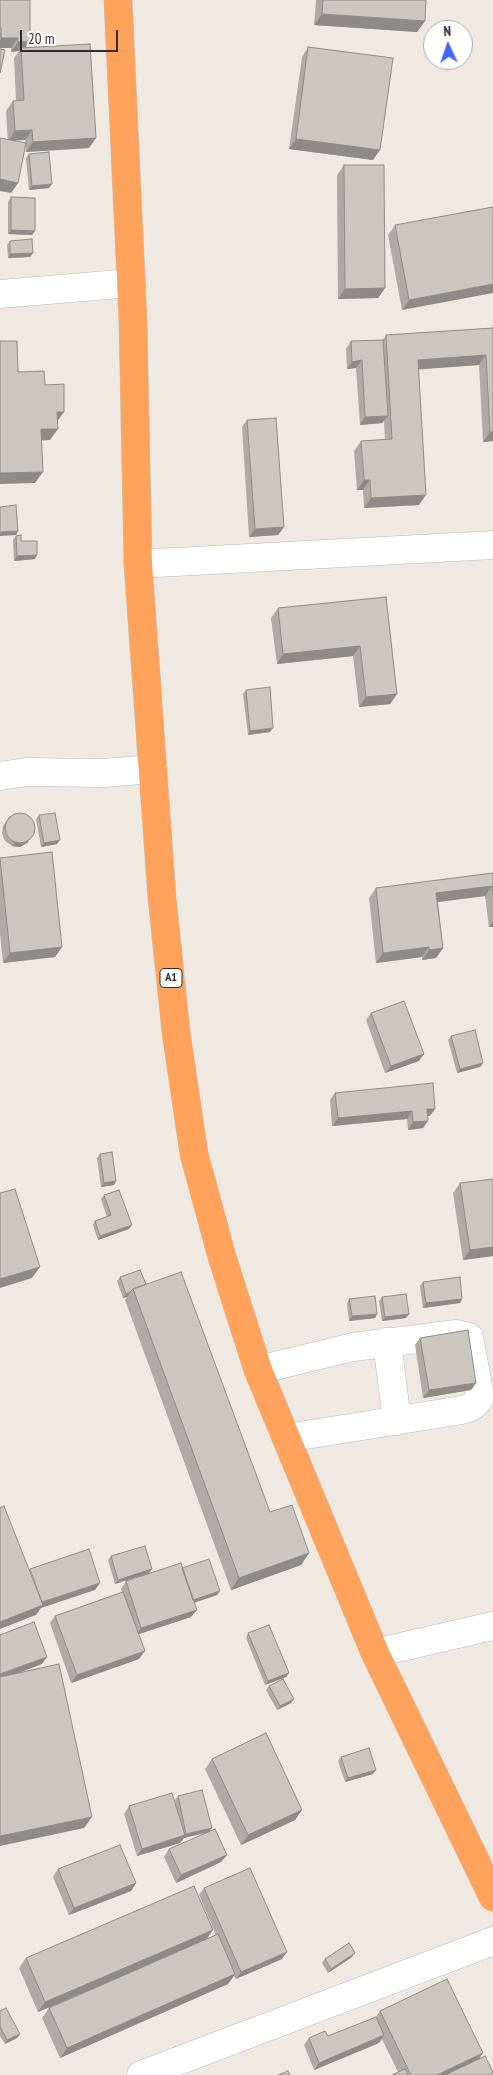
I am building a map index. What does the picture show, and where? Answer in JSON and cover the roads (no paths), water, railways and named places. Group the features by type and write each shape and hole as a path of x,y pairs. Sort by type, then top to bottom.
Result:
{"highway":[{"name":"A1","path":"118,0 131,283 138,564 162,898 176,1032 194,1154 222,1257 258,1370 375,1653 493,1897"}],"street":[{"path":"0,294 131,283"},
{"path":"138,564 493,545"},
{"path":"0,776 27,772 104,773 153,768"},
{"path":"258,1370 352,1347 458,1334 470,1337 480,1396 474,1405 462,1410 286,1438"},
{"path":"387,1342 397,1421"},
{"path":"375,1653 493,1626"},
{"path":"141,2075 493,1941"}]}
